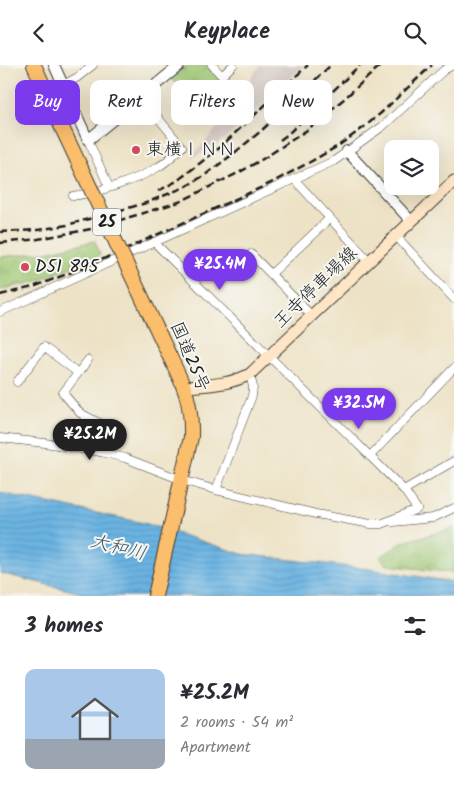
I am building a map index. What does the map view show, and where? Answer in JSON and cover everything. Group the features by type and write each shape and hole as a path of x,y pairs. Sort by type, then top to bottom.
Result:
{"highway":[{"name":"国道25号","path":"34,65 185,387 190,404 192,420 191,437 155,596"}],"main road":[{"name":"王寺停車場線","path":"185,387 231,382 250,374 454,181"}],"street":[{"path":"54,65 61,80"},
{"path":"72,80 93,65"},
{"path":"161,81 180,65"},
{"path":"212,65 222,76 233,65"},
{"path":"0,313 334,161 383,126 444,70 453,65"},
{"path":"73,196 139,177 159,167 182,147 161,121"},
{"path":"80,122 109,187"},
{"path":"88,140 106,125"},
{"path":"347,151 411,221"},
{"path":"294,179 369,261"},
{"path":"271,274 330,218"},
{"path":"396,236 454,299"},
{"path":"154,242 404,490 417,509 381,524"},
{"path":"251,254 312,316"},
{"path":"17,382 44,347 78,373"},
{"path":"88,360 63,393 80,413 112,429 101,452"},
{"path":"370,456 454,368"},
{"path":"216,490 252,396 253,387 250,374"},
{"path":"54,444 88,418"},
{"path":"0,438 101,452 125,458 181,484 216,490 316,515 371,524 433,517 454,509"},
{"path":"404,490 454,461"}],"shaded area":[{"path":"260,65 304,65 288,80 264,80 264,103 254,113 254,80 250,80"},
{"path":"241,125 223,140 190,159 219,126"}],"green space":[{"path":"188,65 208,65 221,80 173,80 171,78"},
{"path":"95,241 100,255 37,281 0,290 0,257 46,252"},
{"path":"454,528 454,573 387,565 380,557 403,542"}],"water":[{"name":"大和川","path":"0,493 144,523 242,554 368,569 454,582 454,596 93,596 0,573"}],"railway":[{"path":"158,191 177,181 217,150 308,65"},
{"path":"0,232 38,230 67,225 146,203 185,187 205,175 261,131 331,65"},
{"path":"280,140 360,65"},
{"path":"0,243 38,239 91,229 179,202 240,172 307,130 381,65"},
{"path":"0,295 33,287 88,266 271,183 338,146 363,128 432,65"}],"place":[{"name":"東横ＩＮＮ","path":"136,150"},
{"name":"D51 895","path":"25,267"}]}
